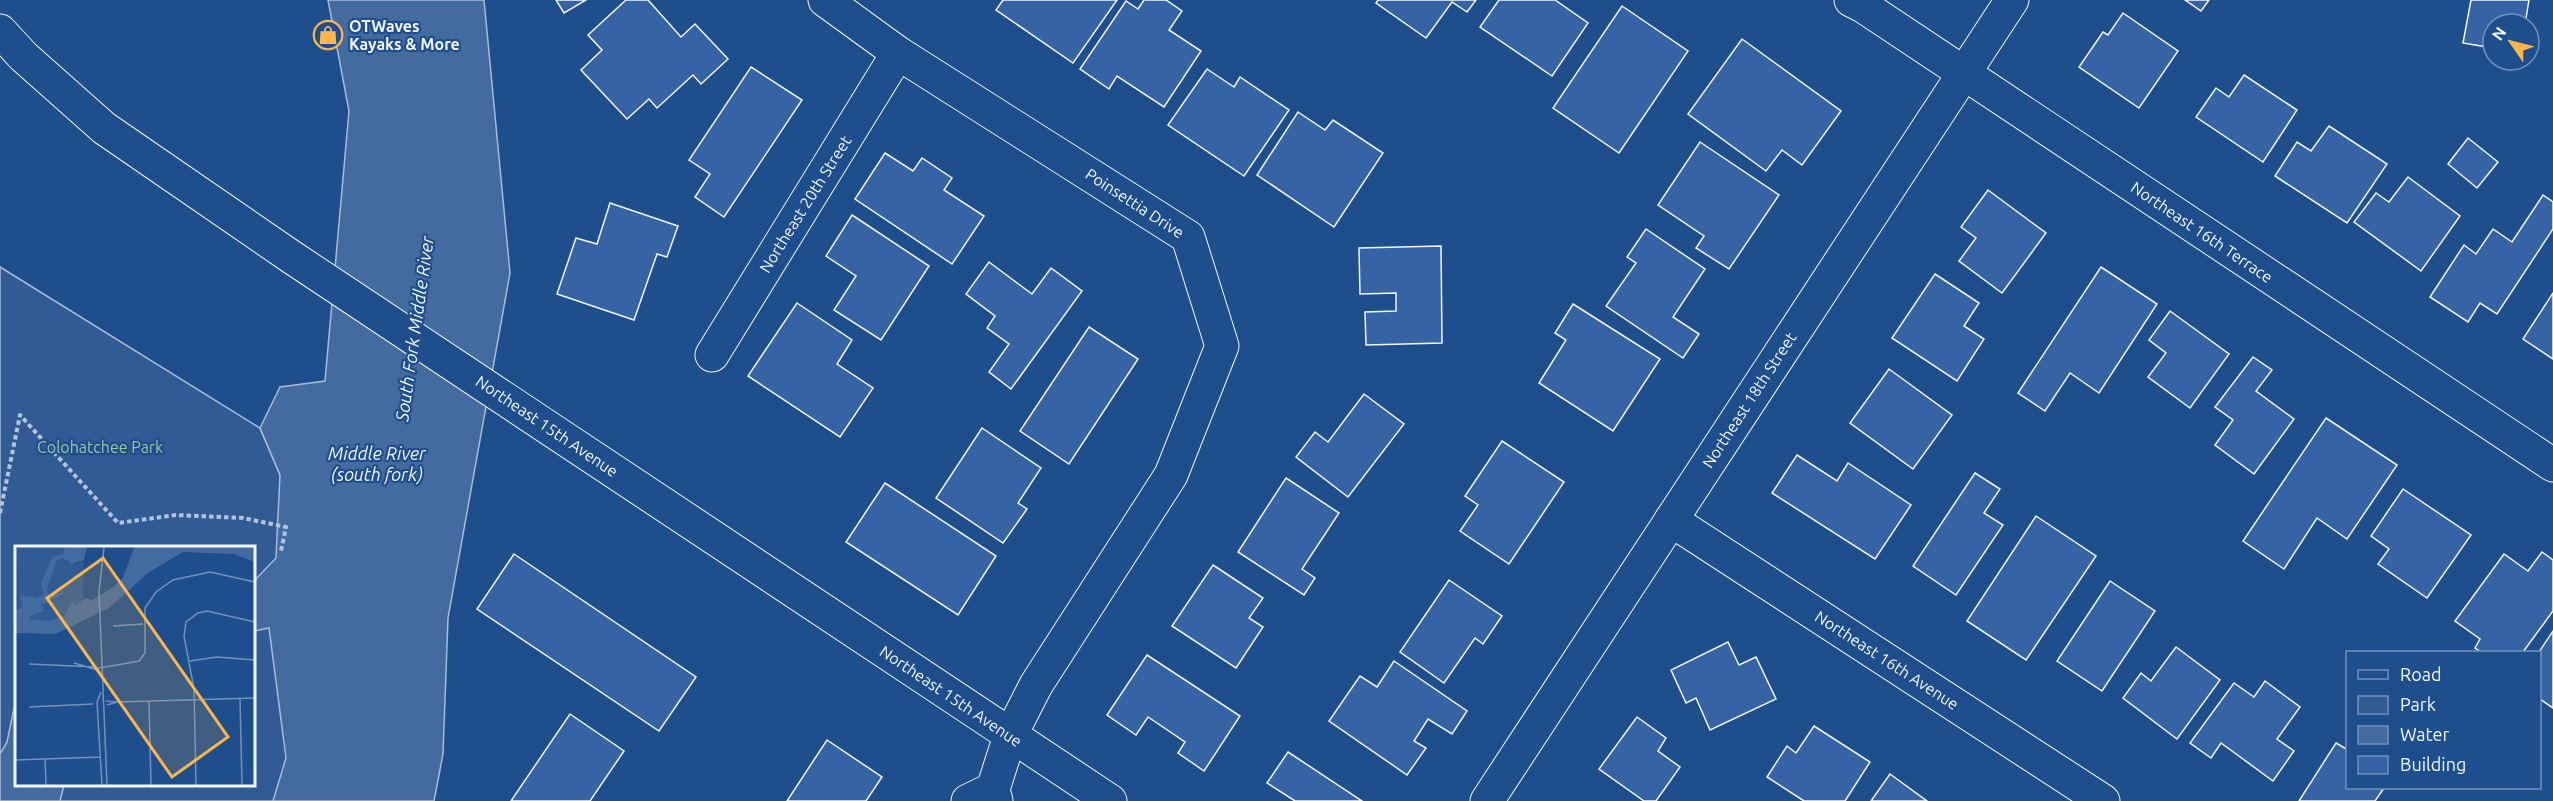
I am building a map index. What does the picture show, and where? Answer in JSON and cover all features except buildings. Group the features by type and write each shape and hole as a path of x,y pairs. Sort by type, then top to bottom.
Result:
{"street":[{"name":"Poinsettia Drive","path":"825,0 898,53 1188,237 1222,346 1172,475 1036,685 1010,736 986,797"},
{"name":"Northeast 16th Terrace","path":"1851,0 2553,465"},
{"name":"Northeast 18th Street","path":"1487,801 2012,0"},
{"name":"Northeast 15th Avenue","path":"0,31 23,56 104,128 293,258 1110,801"},
{"name":"Northeast 20th Street","path":"712,355 898,53"},
{"name":"Northeast 16th Avenue","path":"1671,520 2103,801"}],"path":[{"path":"0,513 20,415 118,523 176,515 243,518 286,527 281,551"}],"green space":[{"name":"Colohatchee Park","path":"0,267 260,428 280,475 298,801 0,801"}],"water":[{"name":"Middle River (south fork)","path":"328,0 484,0 510,273 448,618 443,754 434,801 273,801 286,758 269,628 255,631 255,580 276,558 280,475 260,428 280,387 325,381 349,111"},
{"path":"15,704 15,786 64,786 60,801 0,801 0,754 7,742"}],"place":[{"name":"OTWaves Kayaks & More","path":"328,35"}],"water label":[{"name":"South Fork Middle River","path":"415,329"}]}
